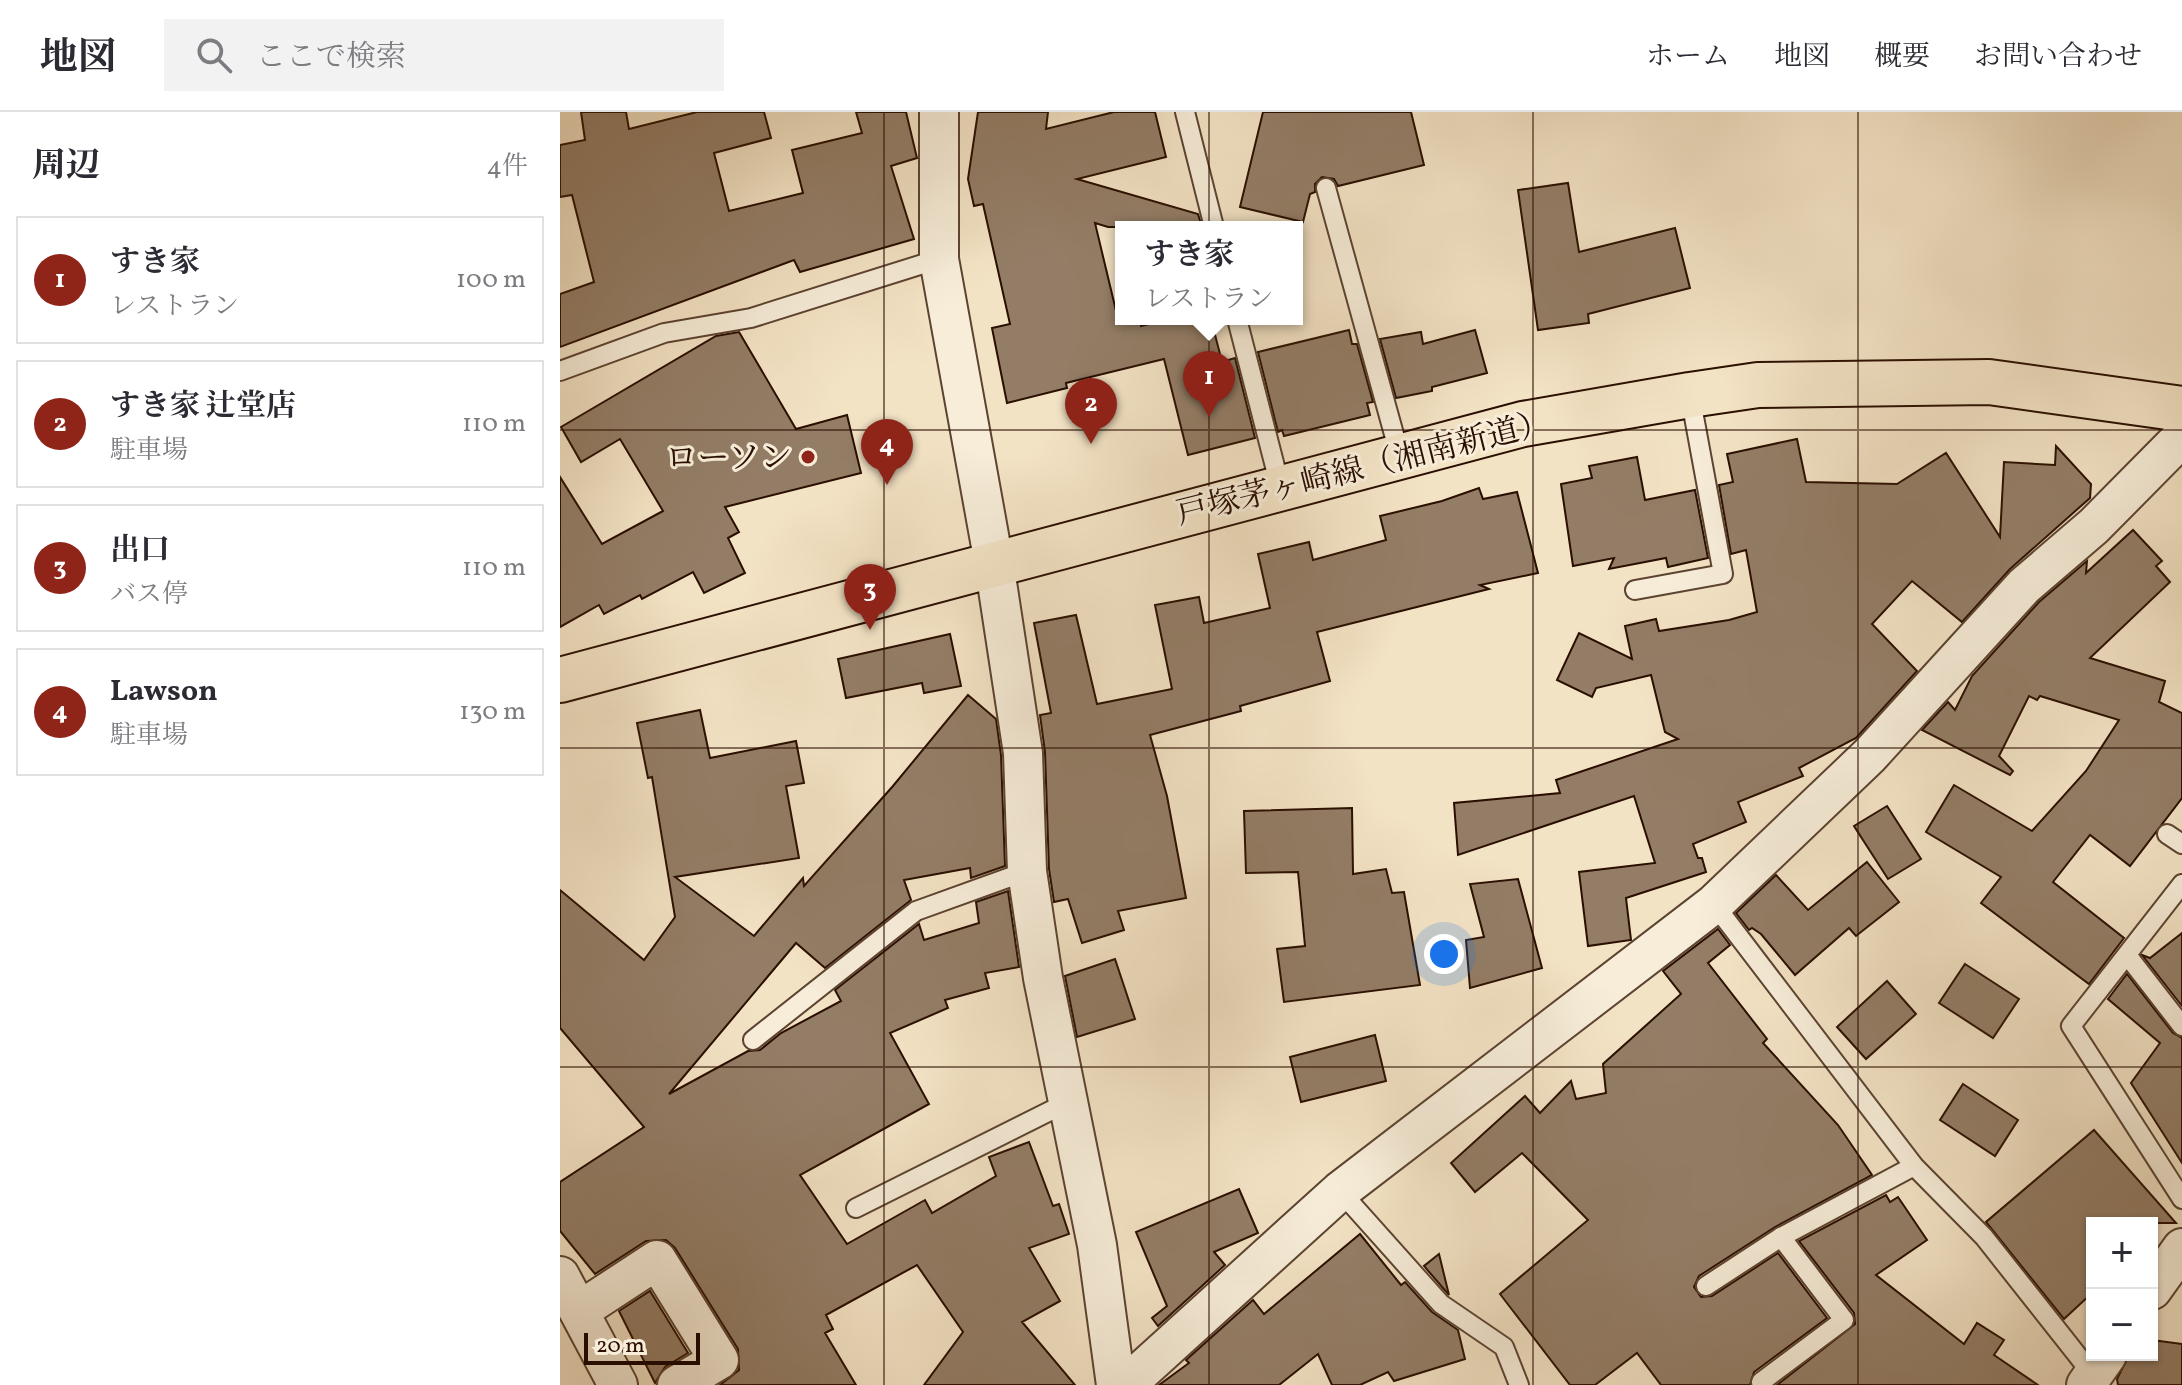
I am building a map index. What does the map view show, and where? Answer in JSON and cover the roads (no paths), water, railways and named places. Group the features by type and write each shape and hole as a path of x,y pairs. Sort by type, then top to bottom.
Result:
{"main road":[{"name":"戸塚茅ヶ崎線（湘南新道）","path":"560,680 1280,486 1523,424 1690,395 1758,385 1989,382 2182,409"}],"street":[{"path":"939,112 939,259 994,563 1023,753 1027,871 1043,978 1097,1245 1116,1385"},
{"path":"1126,1385 1340,1191 1714,904 1869,756 2024,586 2094,526 2182,437"},
{"path":"2153,1289 2182,1248"},
{"path":"579,1311 657,1260 719,1360 677,1385"},
{"path":"560,1276 618,1385"}],"lane":[{"path":"1185,112 1212,221"},
{"path":"1326,188 1400,456"},
{"path":"560,371 664,333 751,318 939,259"},
{"path":"1239,325 1280,486"},
{"path":"1635,590 1723,574 1690,395"},
{"path":"753,1040 916,911 1027,871"},
{"path":"2182,884 2071,1026 2182,1199"},
{"path":"1714,904 1914,1166 1984,1237 2095,1372"},
{"path":"2127,955 2182,1026"},
{"path":"856,1208 1070,1101"},
{"path":"1706,1286 1781,1237 1914,1166"},
{"path":"1340,1191 1441,1304 1504,1347 1519,1385"},
{"path":"1761,1382 1844,1320 1781,1237"}],"place":[{"name":"すき家","path":"1209,417"},
{"name":"すき家 辻堂店","path":"1091,444"},
{"name":"ローソン","path":"808,457"},
{"name":"Lawson","path":"887,485"},
{"name":"出口","path":"870,630"}]}
